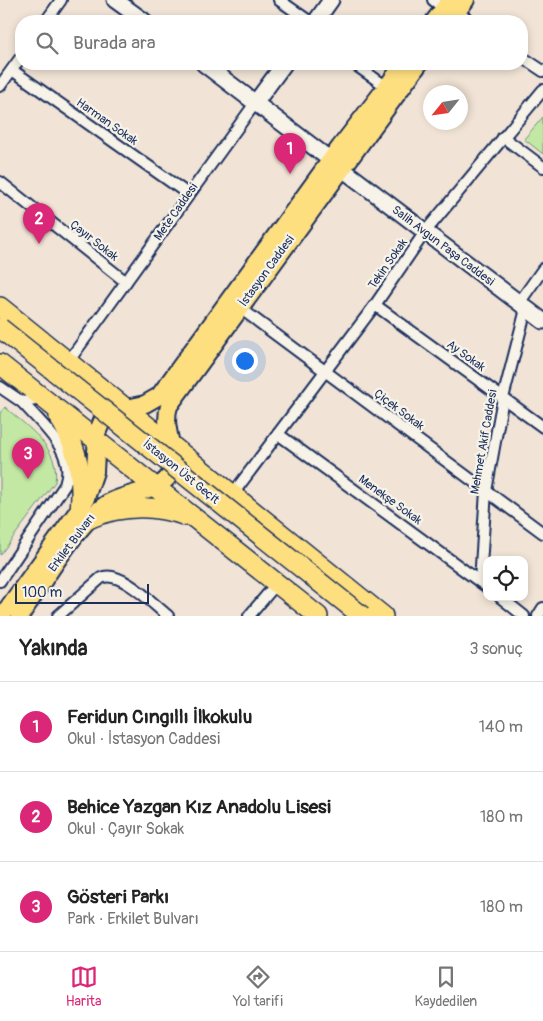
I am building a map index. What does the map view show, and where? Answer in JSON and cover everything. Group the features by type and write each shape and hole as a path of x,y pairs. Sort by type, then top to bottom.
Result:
{"highway":[{"path":"0,307 383,616"},
{"name":"İstasyon Üst Geçit","path":"0,328 362,616"},
{"name":"İstasyon Üst Geçit","path":"0,343 342,616"},
{"path":"0,364 318,616"},
{"path":"43,399 59,417 74,448 80,471 84,514 149,507 174,512 208,528"}],"main road":[{"name":"İstasyon Caddesi","path":"157,488 169,477 173,467 174,455 166,423 169,406 240,308 400,70"},
{"name":"İstasyon Caddesi","path":"98,443 97,433 103,418 113,411 146,404 159,396 337,165 413,70"},
{"name":"Erkilet Bulvarı","path":"1,616 21,606 84,514 92,482 98,443"},
{"name":"Erkilet Bulvarı","path":"84,514 136,491 157,488"}],"street":[{"path":"50,15 61,0"},
{"path":"115,0 136,15"},
{"path":"279,0 300,15"},
{"path":"320,15 331,0"},
{"path":"450,7 461,15"},
{"path":"528,60 543,71"},
{"path":"0,86 15,66"},
{"name":"Harman Sokak","path":"12,70 188,194"},
{"name":"Salih Avgun Paşa Caddesi","path":"212,70 543,321"},
{"name":"Mete Caddesi","path":"68,362 280,70"},
{"path":"362,70 387,88"},
{"name":"Tekin Sokak","path":"232,495 326,372 425,232 543,90"},
{"path":"503,136 543,167"},
{"name":"Çayır Sokak","path":"0,182 126,282"},
{"name":"Mehmet Akif Caddesi","path":"484,556 486,491 503,398 522,306 543,269"},
{"name":"Ay Sokak","path":"375,305 543,427"},
{"name":"Çiçek Sokak","path":"240,308 543,532"},
{"path":"0,387 22,402 65,452 68,474 65,485 0,581"},
{"path":"22,402 43,399"},
{"name":"Menekşe Sokak","path":"278,434 483,584"},
{"path":"58,616 101,578 113,576 125,582 168,616"},
{"path":"249,616 277,583"},
{"path":"505,601 524,616"},
{"path":"538,616 543,608"}],"green space":[{"path":"543,117 543,154 524,139"},
{"path":"5,407 32,431 48,449 53,459 55,482 0,555 0,413"}],"place":[{"name":"Feridun Cıngıllı İlkokulu","path":"290,174"},
{"name":"Behice Yazgan Kız Anadolu Lisesi","path":"39,244"},
{"name":"Gösteri Parkı","path":"28,479"}]}
